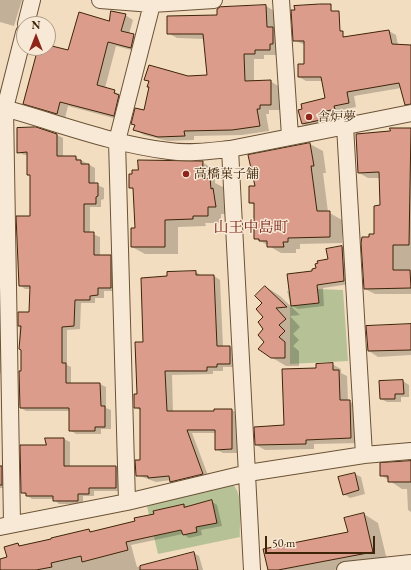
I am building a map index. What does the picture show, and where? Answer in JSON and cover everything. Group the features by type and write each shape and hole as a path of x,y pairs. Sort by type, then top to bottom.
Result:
{"street":[{"path":"28,16 32,0"},
{"path":"100,0 152,4 214,0"},
{"path":"282,0 290,136"},
{"path":"127,502 117,141 152,4"},
{"path":"18,56 3,108 6,525 127,502 248,473 364,456 411,451"},
{"path":"3,108 117,141 169,151 202,152 230,149 411,113"},
{"path":"345,126 364,456"},
{"path":"230,149 252,570"},
{"path":"345,570 411,563"}],"green space":[{"path":"317,289 343,290 348,361 290,364 290,302 287,291 298,291 300,305 319,303"},
{"path":"231,483 238,494 240,501 240,537 158,554 146,502","holes":["211,500 217,522 196,527 196,532 183,535 181,530 159,535 154,511 183,504 184,507"]}],"building":[{"path":"331,4 331,11 339,11 340,31 343,31 343,37 389,30 392,44 411,45 411,104 405,105 399,83 347,92 349,103 334,106 335,109 323,112 325,119 302,124 298,110 302,109 301,104 325,98 321,77 298,77 298,64 304,64 304,41 293,41 291,10 295,10 294,6"},
{"path":"266,5 267,27 273,27 273,44 270,44 270,50 255,50 255,54 244,54 245,81 271,80 271,105 260,105 260,109 257,109 260,126 232,130 184,131 185,136 158,137 133,130 135,125 131,124 135,108 144,110 149,81 144,80 149,65 188,76 207,75 203,34 167,34 167,16 217,15 217,9 220,7"},
{"path":"111,11 126,14 121,31 134,34 131,48 108,42 97,85 115,90 114,93 119,95 114,116 60,102 57,114 23,104 36,56 56,56 56,47 68,50 79,12 109,21"},
{"path":"36,127 57,134 57,156 76,156 76,160 81,160 81,164 89,164 89,183 98,183 98,196 96,197 96,204 84,204 84,232 94,232 94,255 111,255 111,288 98,288 98,295 90,296 90,300 75,300 74,326 62,327 62,363 66,363 66,383 100,383 101,406 105,406 105,427 95,427 95,431 69,431 69,408 20,408 19,371 21,371 21,350 19,349 21,326 18,326 18,312 29,312 30,286 19,286 16,216 30,216 30,175 27,175 27,152 17,153 17,128"},
{"path":"390,128 411,128 409,245 393,245 393,270 410,270 411,288 364,289 361,243 362,237 369,237 369,234 374,234 374,206 380,205 379,172 358,173 356,134 390,131"},
{"path":"310,143 314,166 311,166 317,211 330,211 330,237 288,238 288,242 283,242 284,247 267,247 267,241 259,241 259,239 254,239 254,203 249,203 249,186 255,186 248,155"},
{"path":"138,160 203,161 202,179 210,178 211,189 213,188 216,207 208,207 208,216 193,216 193,219 165,220 165,247 131,247 131,228 135,228 133,188 129,188 129,174 132,174 132,170 138,170"},
{"path":"342,246 344,281 317,285 319,303 291,306 287,274 312,271 312,269 316,268 315,264 318,263 317,261 328,259 326,249"},
{"path":"196,271 196,275 214,275 217,346 230,346 230,364 217,364 217,367 207,367 207,371 165,371 167,411 214,411 214,409 232,409 232,449 215,450 215,430 187,430 203,474 170,482 169,476 148,478 148,476 136,476 135,460 140,460 140,408 134,408 134,394 137,394 135,342 143,342 141,278 167,276 167,272"},
{"path":"265,286 287,307 276,308 286,319 279,325 285,331 279,337 285,342 285,358 271,358 258,349 264,342 258,335 263,329 258,322 263,317 256,309 262,303 255,296"},
{"path":"411,324 411,350 368,351 366,326"},
{"path":"333,363 333,370 339,370 340,400 350,400 351,438 306,440 306,444 255,445 254,427 284,425 282,369 316,368 316,364"},
{"path":"403,380 404,394 395,394 395,399 380,399 379,381"},
{"path":"45,438 64,438 64,466 116,466 116,488 89,488 89,494 78,494 78,501 53,501 53,496 26,496 26,493 21,493 20,445 46,445"},
{"path":"411,461 411,482 388,482 388,476 380,476 380,463"},
{"path":"0,466 2,466 2,485 0,485"},
{"path":"355,473 359,490 343,495 338,477"},
{"path":"212,500 217,523 196,527 197,532 183,535 181,530 126,542 128,550 82,562 81,556 51,563 52,567 36,570 0,570 0,559 7,557 4,547 18,543 19,546 89,529 90,532 135,521 134,518 154,514 153,511 184,504 184,507"},
{"path":"364,513 373,552 278,570 268,570 263,549 348,532 344,518"},
{"path":"194,552 198,570 140,570 140,566"}],"place":[{"name":"舎炉夢","path":"309,117"},
{"name":"高橋菓子舗","path":"186,174"}],"district":[{"name":"山王中島町","path":"251,228"}]}
